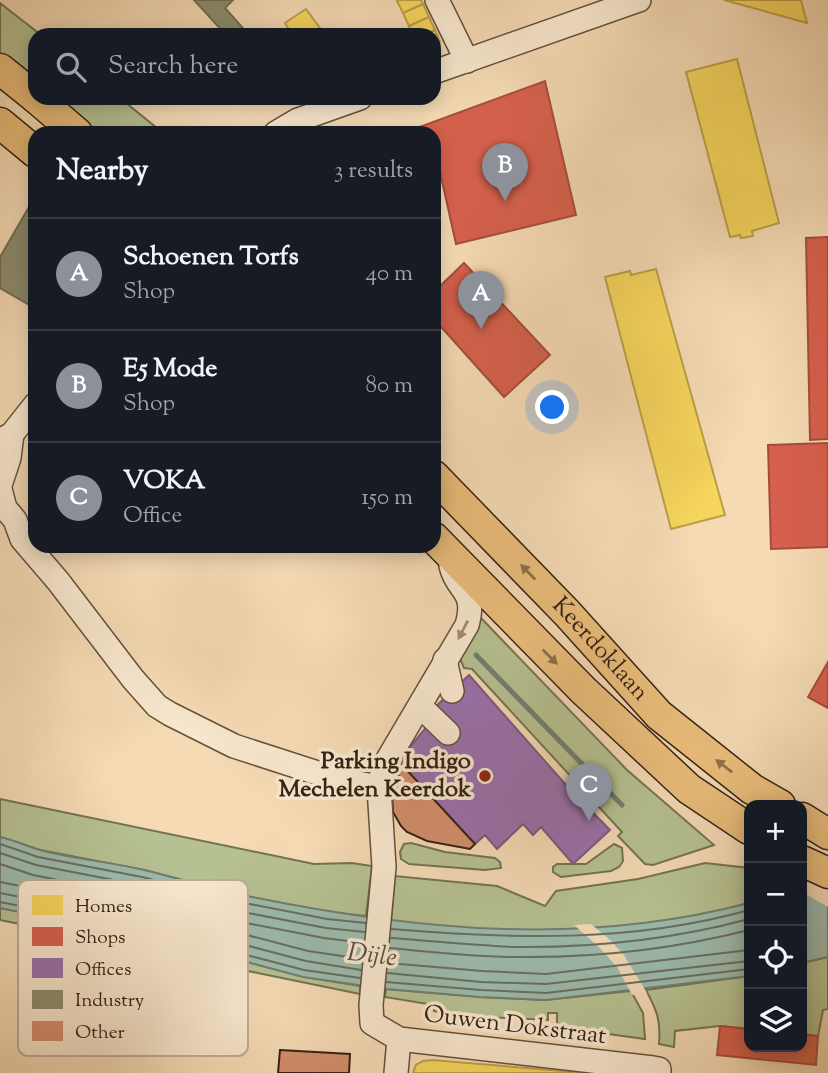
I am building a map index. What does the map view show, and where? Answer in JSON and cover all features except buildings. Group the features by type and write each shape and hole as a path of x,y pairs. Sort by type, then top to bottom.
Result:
{"main road":[{"path":"0,69 28,91"},
{"path":"45,105 69,126"},
{"path":"0,124 28,146"},
{"name":"Keerdoklaan","path":"441,483 568,613 659,715 752,789 771,800"},
{"name":"Keerdoklaan","path":"441,546 583,690 689,789 744,826"},
{"path":"807,821 828,834"},
{"path":"806,863 828,873"}],"street":[{"path":"438,0 467,61"},
{"path":"441,70 639,0"},
{"path":"288,126 340,105"},
{"path":"28,412 4,436 9,458 0,487 5,508 15,520 22,539 28,546"},
{"path":"0,529 22,539"},
{"path":"399,1039 372,1023 371,1005 383,870 379,787 388,759 470,616 470,602 466,590 453,574 441,546"},
{"path":"34,553 157,706 234,746 336,779 379,787"},
{"path":"445,660 456,687"},
{"path":"420,706 448,733"},
{"name":"Ouwen Dokstraat","path":"396,1073 399,1039 659,1071"}],"green space":[{"path":"0,3 32,28 28,28 28,80 0,58"},
{"path":"59,105 129,105 154,126 85,126"},
{"path":"481,618 627,770 714,845 653,865 645,864 618,836 622,832 472,669 464,668 459,656"},
{"path":"0,799 314,864 352,863 372,866 366,916 328,912 248,896 248,880 183,880 40,850 0,837"},
{"path":"411,843 445,852 495,858 500,862 501,868 485,870 409,864 401,859 400,852 404,844"},
{"path":"614,844 622,848 623,861 611,871 561,877 553,872 553,867 557,864 586,864"},
{"path":"705,863 744,867 744,904 663,921 574,930 499,930 391,922 395,876 497,886 545,906 556,891 638,879"},
{"path":"0,908 18,912 18,924 0,920"},
{"path":"828,957 828,1009 823,1010 818,1036 807,1035 807,962"},
{"path":"248,962 305,977 360,986 360,994 248,971"},
{"path":"744,977 744,1028 720,1026 675,1031 674,1047 659,1044 657,1016 646,990"},
{"path":"386,989 545,1000 631,991 643,1013 645,1039 557,1027 557,1013 548,1013 548,1020 434,1011 434,1005 385,997"}],"water":[{"path":"0,837 40,850 183,880 18,880 18,912 0,908"},
{"path":"828,877 828,957 807,962 807,926 807,882"},
{"name":"Dijle","path":"248,896 373,918 498,929 623,925 686,917 744,904 744,977 546,1000 386,989 303,977 248,962"}],"pier":[{"path":"828,876 828,907 807,895 807,882"},
{"path":"591,924 624,955 647,993 632,995 617,967 574,925"}],"waterway":[{"path":"476,655 622,805"}],"place":[{"name":"E5 Mode","path":"505,201"},
{"name":"Schoenen Torfs","path":"481,329"},
{"name":"Parking Indigo Mechelen Keerdok","path":"485,776"},
{"name":"VOKA","path":"589,821"}]}
